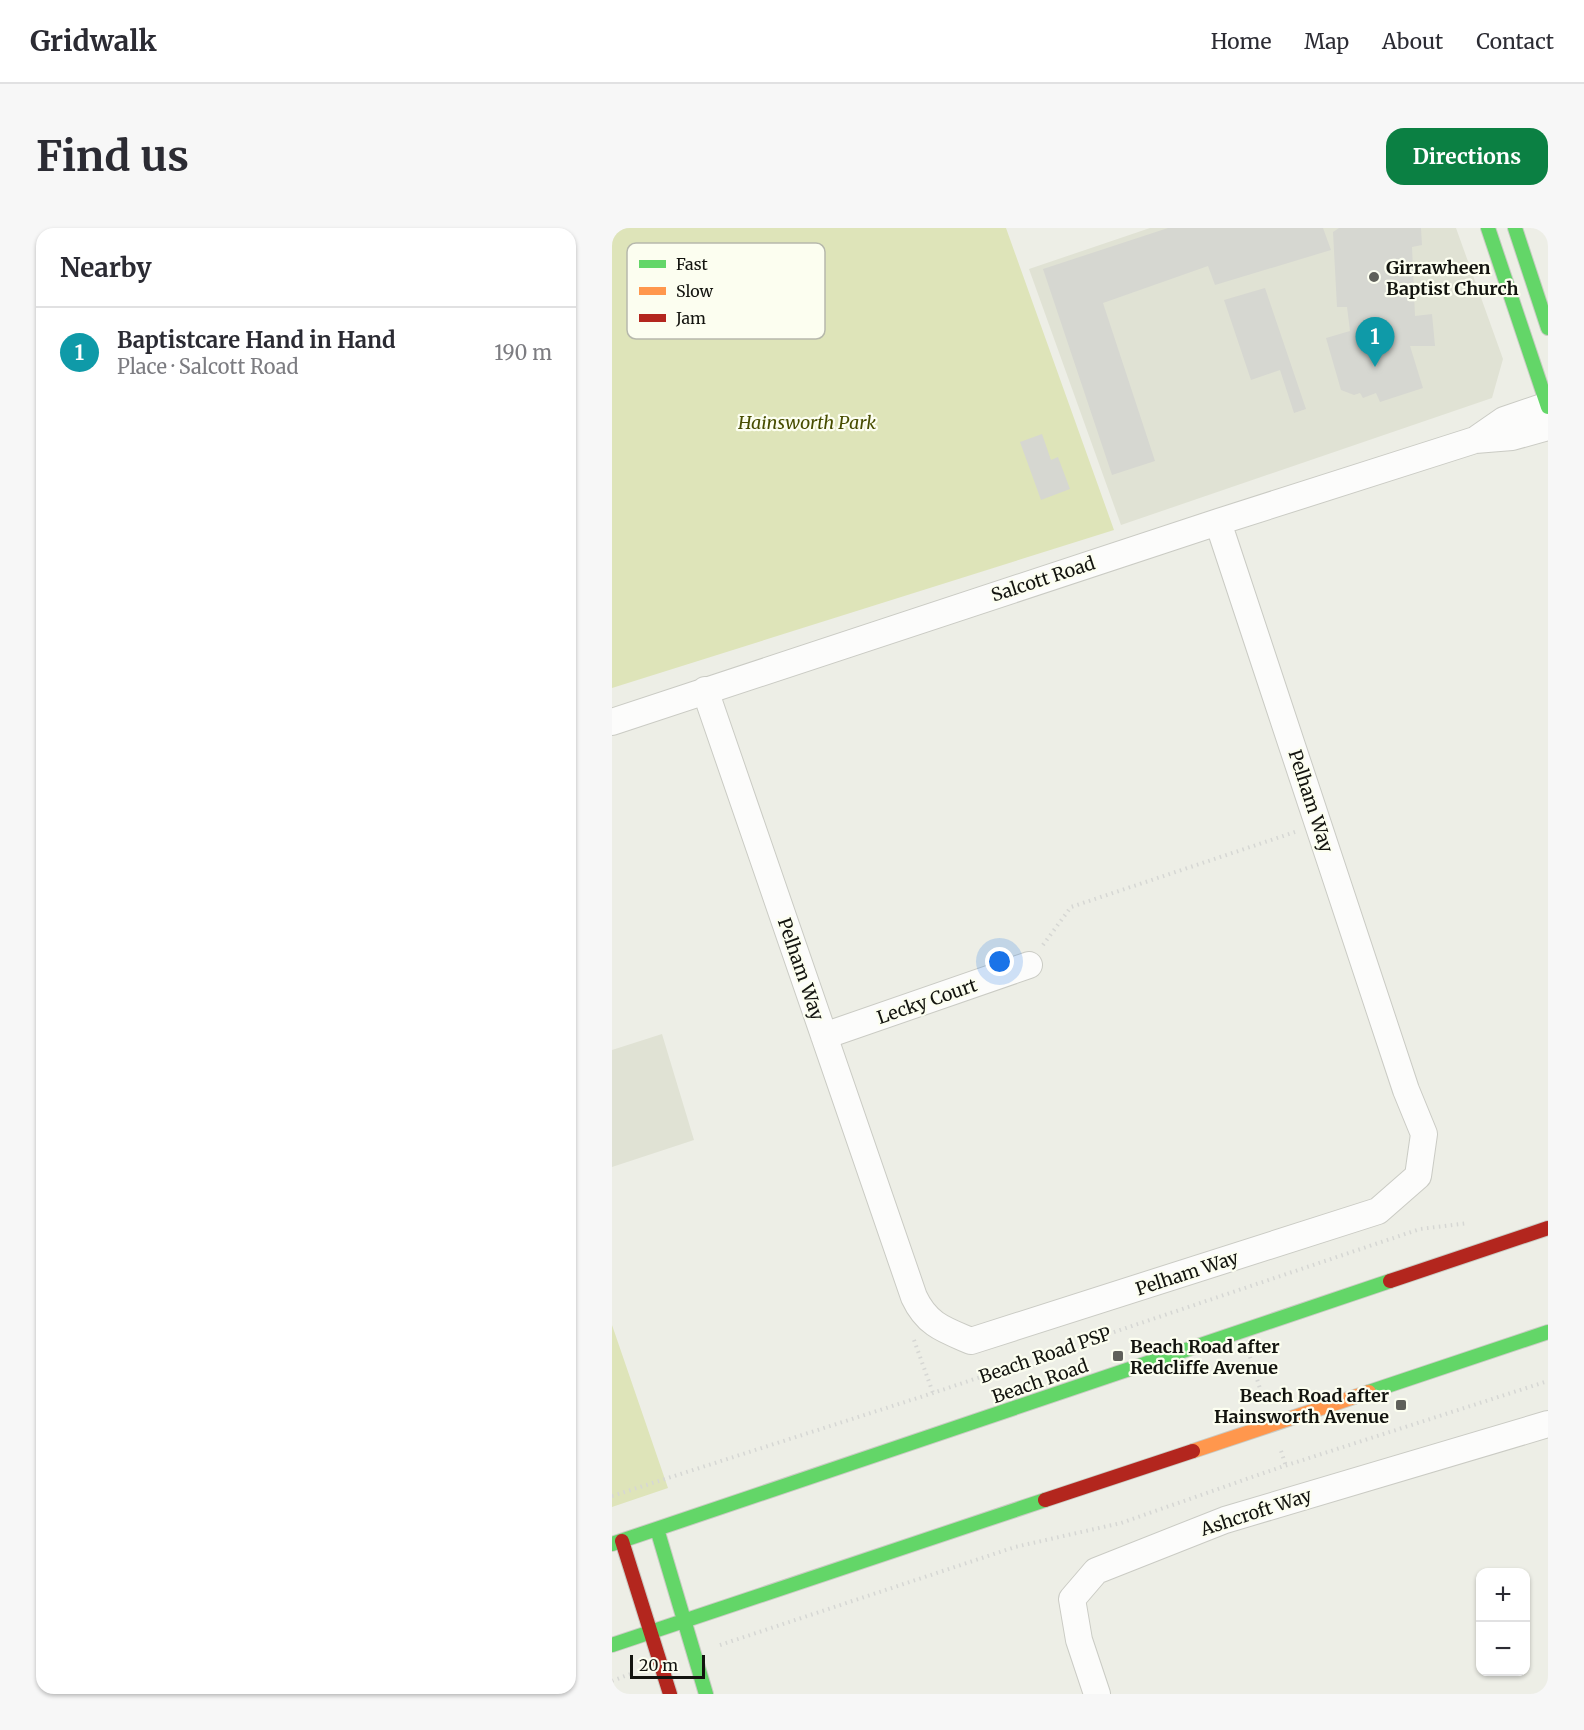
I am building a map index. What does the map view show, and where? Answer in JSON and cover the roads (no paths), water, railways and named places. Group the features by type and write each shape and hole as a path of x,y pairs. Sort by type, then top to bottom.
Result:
{"main road":[{"path":"1488,228 1548,405"},
{"path":"1515,228 1548,328"},
{"name":"Beach Road","path":"617,1543 1548,1228"},
{"path":"612,1645 1548,1332"},
{"path":"657,1529 686,1620 706,1694"},
{"path":"617,1543 651,1632 670,1694"}],"street":[{"name":"Salcott Road","path":"1475,440 1504,420 1548,405"},
{"name":"Salcott Road","path":"612,722 1218,522 1475,440 1512,437 1548,427"},
{"name":"Pelham Way","path":"705,690 920,1311 938,1327 971,1341 1378,1211 1418,1176 1424,1134 1406,1090 1218,522"},
{"name":"Lecky Court","path":"824,1036 1029,965"},
{"name":"Ashcroft Way","path":"1097,1694 1080,1640 1072,1599 1096,1571 1225,1520 1548,1424"}],"place":[{"name":"Girrawheen Baptist Church","path":"1374,277"},
{"name":"Baptistcare Hand in Hand","path":"1375,367"},
{"name":"Beach Road after Redcliffe Avenue","path":"1118,1356"},
{"name":"Beach Road after Hainsworth Avenue","path":"1401,1405"}],"park label":[{"name":"Hainsworth Park","path":"807,422"}]}
